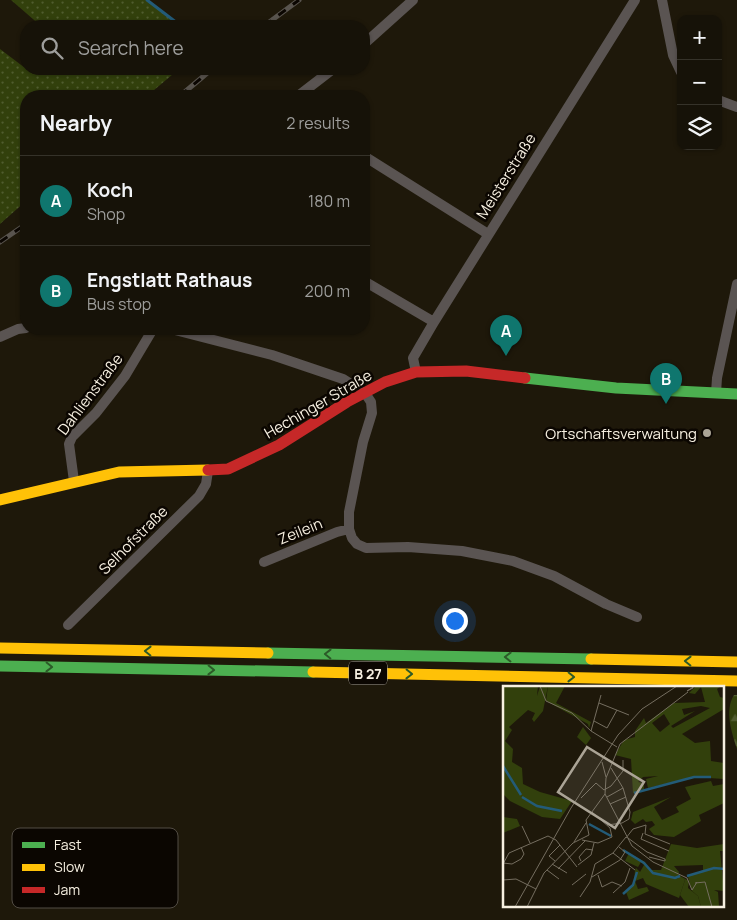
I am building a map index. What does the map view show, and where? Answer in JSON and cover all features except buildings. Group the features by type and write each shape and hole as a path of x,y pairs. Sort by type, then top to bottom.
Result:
{"main road":[{"name":"Hechinger Straße","path":"0,500 74,481 119,472 228,470 251,460 385,382 416,372 466,371 607,388 737,394"},
{"name":"B 27","path":"0,648 737,662"},
{"name":"B 27","path":"0,666 737,681"}],"street":[{"path":"370,39 413,0"},
{"name":"Meisterstraße","path":"416,372 414,358 434,322 635,0"},
{"path":"662,0 673,56 677,64"},
{"path":"306,90 326,75"},
{"path":"722,101 737,107"},
{"path":"370,160 488,234"},
{"path":"716,393 716,378 737,284"},
{"path":"370,285 434,322"},
{"path":"3,335 20,330"},
{"name":"Dahlienstraße","path":"74,481 69,444 72,438 96,413 124,376 149,335"},
{"path":"194,335 281,358 343,379 365,393 371,402 372,414 363,442 352,496 349,529 352,538 366,548 408,547 453,550 513,561 554,576 606,604 637,617"},
{"name":"Selhofstraße","path":"68,625 199,496 206,484 208,471"},
{"name":"Zeilein","path":"264,562 337,532 349,529"}],"green space":[{"path":"11,0 147,0 173,20 34,20"},
{"path":"0,49 20,64 20,75 172,75 154,90 20,90 20,206 0,224"},
{"path":"734,695 737,695 737,749 729,715"}],"waterway":[{"path":"147,0 173,20"}],"railway":[{"path":"272,20 299,0"},
{"path":"187,90 205,75"},
{"path":"0,242 20,228"}],"traffic: fast":[{"path":"525,378 616,388 737,394"},
{"path":"268,653 591,659"},
{"path":"0,666 313,672"}],"traffic: slow":[{"path":"0,500 119,472 208,470"},
{"path":"0,648 268,653"},
{"path":"591,659 737,662"},
{"path":"313,672 737,681"}],"traffic: jam":[{"path":"208,470 228,469 279,445 347,402 385,382 416,372 466,371 525,378"}],"place":[{"name":"Koch","path":"506,356"},
{"name":"Engstlatt Rathaus","path":"666,404"},
{"name":"Ortschaftsverwaltung","path":"707,433"}]}
